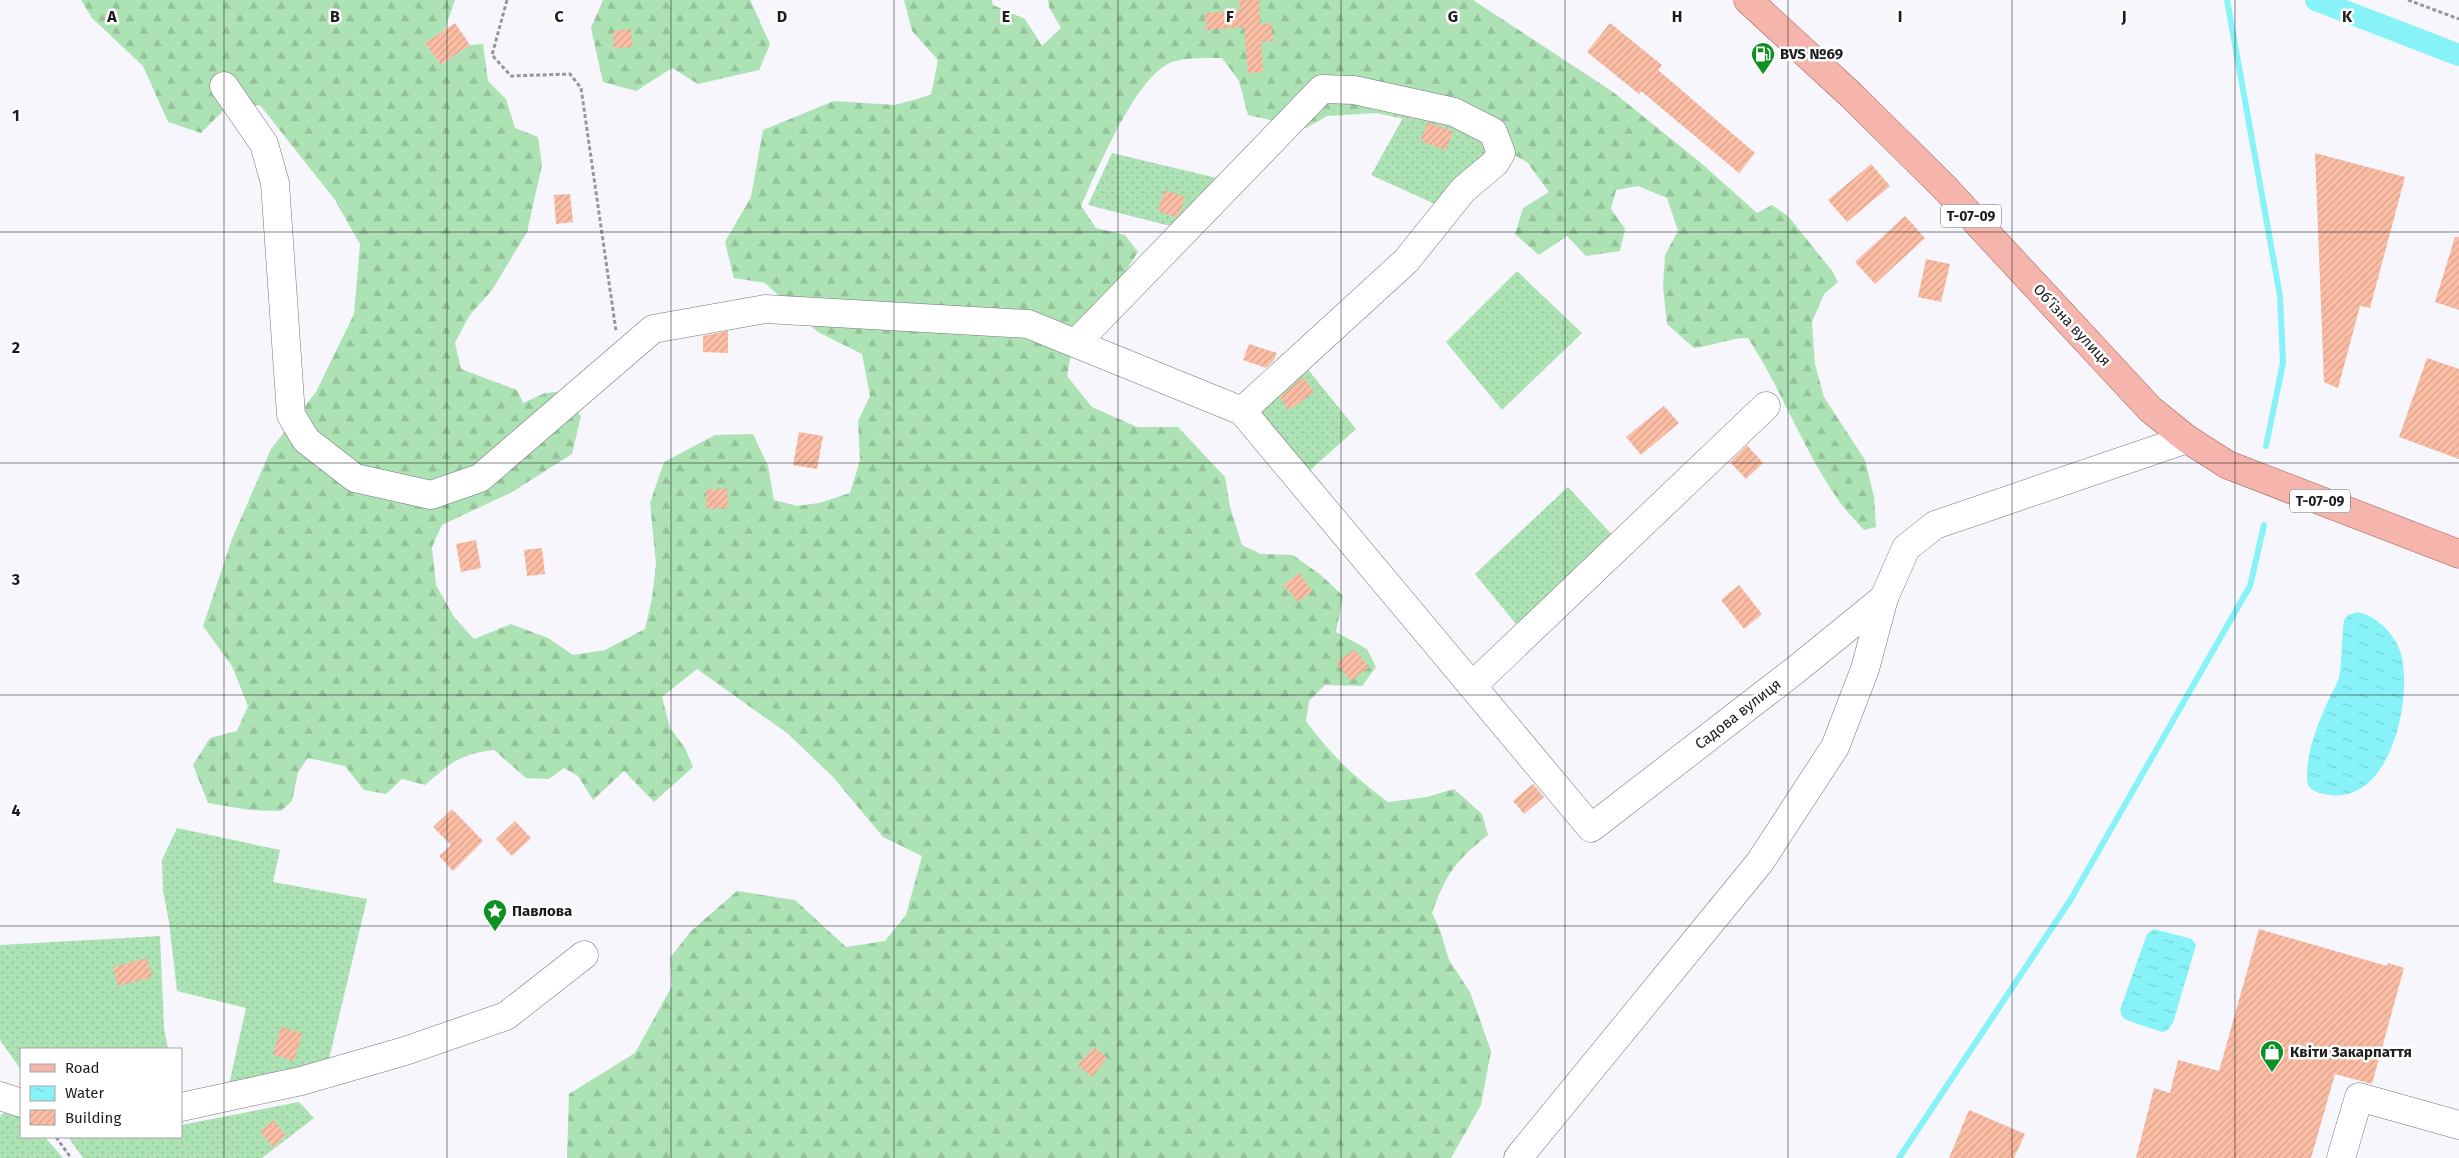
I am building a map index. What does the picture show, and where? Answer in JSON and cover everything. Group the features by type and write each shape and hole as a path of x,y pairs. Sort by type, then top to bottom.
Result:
{"main road":[{"name":"Обʼїзна вулиця","path":"1748,0 1851,95 1930,174 2150,408 2187,439 2228,465 2457,557"}],"street":[{"path":"224,86 264,144 275,183 291,414 306,440 354,478 432,494 480,478 653,329 765,309 1028,324 1242,411 1472,686 1766,406"},
{"path":"1076,343 1322,89 1354,90 1454,112 1493,132 1501,153 1495,163 1463,190 1406,261 1242,411"},
{"path":"1518,1158 1760,862 1835,747 1865,669 1884,598 1906,548 1935,525 2187,439"},
{"name":"Садова вулиця","path":"1472,686 1591,828 1790,674 1884,598"},
{"path":"182,1107 301,1081 405,1051 506,1016 584,955"},
{"path":"0,1096 20,1103"},
{"path":"2341,1158 2359,1097 2459,1125"}],"path":[{"path":"507,0 492,54 511,76 570,74 580,88 620,358"},
{"path":"2408,0 2459,19"},
{"path":"57,1138 71,1158"}],"green space":[{"path":"81,0 455,0 445,29 426,44 441,65 470,45 483,44 488,81 506,99 515,128 538,137 542,165 527,232 492,290 469,316 455,343 461,369 517,390 523,403 545,393 556,392 581,416 572,454 512,492 442,525 432,547 436,585 454,617 474,639 511,624 548,638 573,655 605,650 645,629 652,598 656,564 650,503 664,462 715,435 753,434 768,466 774,500 797,506 819,503 850,493 860,460 858,421 870,396 862,354 818,332 765,283 734,278 725,242 751,197 763,130 834,101 895,105 931,95 938,60 912,31 904,0 992,0 993,5 1025,19 1042,46 1061,28 1049,7 1048,0 1473,0 1613,92 1701,163 1757,213 1772,205 1788,216 1833,272 1838,282 1824,294 1812,322 1815,364 1824,397 1865,460 1874,497 1876,527 1864,530 1839,501 1814,461 1772,378 1748,338 1734,339 1694,348 1667,324 1663,287 1665,255 1678,231 1667,198 1638,186 1616,190 1611,209 1625,229 1620,251 1586,256 1567,236 1539,255 1515,234 1523,208 1549,192 1527,162 1475,133 1376,113 1327,116 1306,128 1248,115 1239,81 1222,58 1190,59 1172,62 1158,70 1132,104 1107,148 1081,206 1096,228 1125,235 1138,252 1071,355 1067,376 1092,407 1137,427 1178,427 1225,477 1230,507 1242,545 1261,554 1293,555 1322,576 1343,596 1336,632 1367,649 1376,667 1362,686 1325,685 1309,701 1306,721 1334,755 1354,775 1388,802 1427,797 1454,789 1482,814 1488,835 1468,852 1453,869 1442,888 1432,913 1440,930 1449,960 1470,992 1491,1051 1481,1105 1451,1158 567,1158 569,1094 635,1053 672,986 670,958 690,932 737,891 795,900 846,947 885,941 906,915 922,856 883,837 833,777 787,733 697,669 662,697 670,728 685,748 693,767 654,802 624,771 593,800 578,776 564,768 549,779 526,778 494,750 472,754 456,761 425,785 402,779 386,794 364,790 345,766 308,758 298,772 292,801 281,811 249,810 208,803 193,765 210,738 237,731 248,706 232,666 203,626 232,539 271,449 316,392 354,314 360,244 335,200 260,105 224,110 201,133 168,122 143,66 92,18"},
{"path":"603,0 750,0 770,44 759,70 698,84 672,68 636,91 603,82 591,28"},
{"path":"1408,109 1452,118 1492,148 1437,205 1371,175"},
{"path":"1112,153 1225,180 1178,228 1088,205"},
{"path":"1517,271 1582,333 1502,410 1446,342"},
{"path":"1306,367 1356,429 1307,473 1257,409"},
{"path":"1568,487 1616,539 1520,629 1475,574"},
{"path":"177,828 280,850 273,882 367,899 327,1067 228,1089 246,1008 177,991 169,922 163,891 162,860"},
{"path":"160,936 164,1027 168,1048 20,1048 20,1069 0,1040 0,945"},
{"path":"299,1102 314,1118 262,1158 83,1158 69,1138 182,1138 182,1125"},
{"path":"8,1109 20,1115 20,1138 46,1138 63,1158 0,1158 0,1116"}],"water":[{"path":"2357,612 2365,614 2386,628 2400,650 2404,678 2403,702 2398,727 2390,751 2378,771 2363,787 2343,795 2320,793 2312,789 2308,784 2308,759 2320,719 2338,681 2341,666 2344,620 2348,615"},
{"path":"2154,929 2192,939 2196,945 2173,1023 2168,1030 2162,1032 2126,1020 2120,1010 2147,934"}],"building":[{"path":"1239,0 1259,0 1260,24 1271,23 1273,41 1261,42 1263,72 1248,73 1244,27 1206,30 1205,13 1240,10"},
{"path":"455,23 470,45 441,65 425,43"},
{"path":"1610,23 1662,65 1658,70 1755,153 1739,173 1641,91 1639,94 1587,52"},
{"path":"631,29 632,47 614,48 613,31"},
{"path":"1427,122 1453,131 1446,150 1421,141"},
{"path":"2315,153 2405,177 2370,308 2360,306 2338,388 2324,382"},
{"path":"1871,164 1890,186 1847,222 1828,200"},
{"path":"1165,190 1185,197 1180,213 1176,217 1158,211"},
{"path":"570,194 573,222 556,224 554,195"},
{"path":"1905,216 1925,238 1875,284 1855,262"},
{"path":"2455,237 2459,237 2459,310 2435,302"},
{"path":"1926,259 1950,264 1941,302 1918,297"},
{"path":"728,331 728,353 703,352 703,336"},
{"path":"1249,344 1277,353 1274,360 1266,368 1243,360"},
{"path":"2427,358 2459,369 2459,459 2399,437"},
{"path":"1303,377 1314,392 1289,410 1280,397"},
{"path":"1664,406 1679,423 1641,455 1626,437"},
{"path":"799,432 823,436 817,469 793,465"},
{"path":"1747,445 1763,463 1746,479 1730,462"},
{"path":"727,488 728,508 707,509 706,490"},
{"path":"476,540 481,568 461,572 456,544"},
{"path":"542,548 545,574 527,576 524,550"},
{"path":"1299,573 1312,591 1298,602 1284,585"},
{"path":"1739,585 1762,614 1744,629 1721,600"},
{"path":"1354,649 1369,667 1351,681 1336,663"},
{"path":"1533,784 1544,797 1524,814 1513,801"},
{"path":"452,809 483,841 453,871 439,856 451,845 433,827"},
{"path":"515,821 531,838 512,856 496,839"},
{"path":"2259,929 2387,966 2388,963 2404,968 2372,1084 2335,1074 2311,1158 2136,1158 2154,1088 2170,1093 2178,1060 2219,1071"},
{"path":"147,958 152,977 118,986 113,967"},
{"path":"281,1027 302,1033 294,1061 273,1054"},
{"path":"1094,1047 1107,1058 1092,1077 1078,1065"},
{"path":"1969,1110 2025,1134 2014,1158 1949,1158"},
{"path":"273,1120 286,1135 273,1147 260,1132"}],"waterway":[{"path":"2227,0 2280,296 2283,363 2266,446"},
{"path":"2316,0 2459,55"},
{"path":"1899,1158 2071,899 2250,586 2264,525"}],"place":[{"name":"BVS №69","path":"1763,75"},
{"name":"Павлова","path":"495,932"},
{"name":"Квіти Закарпаття","path":"2272,1073"}]}
